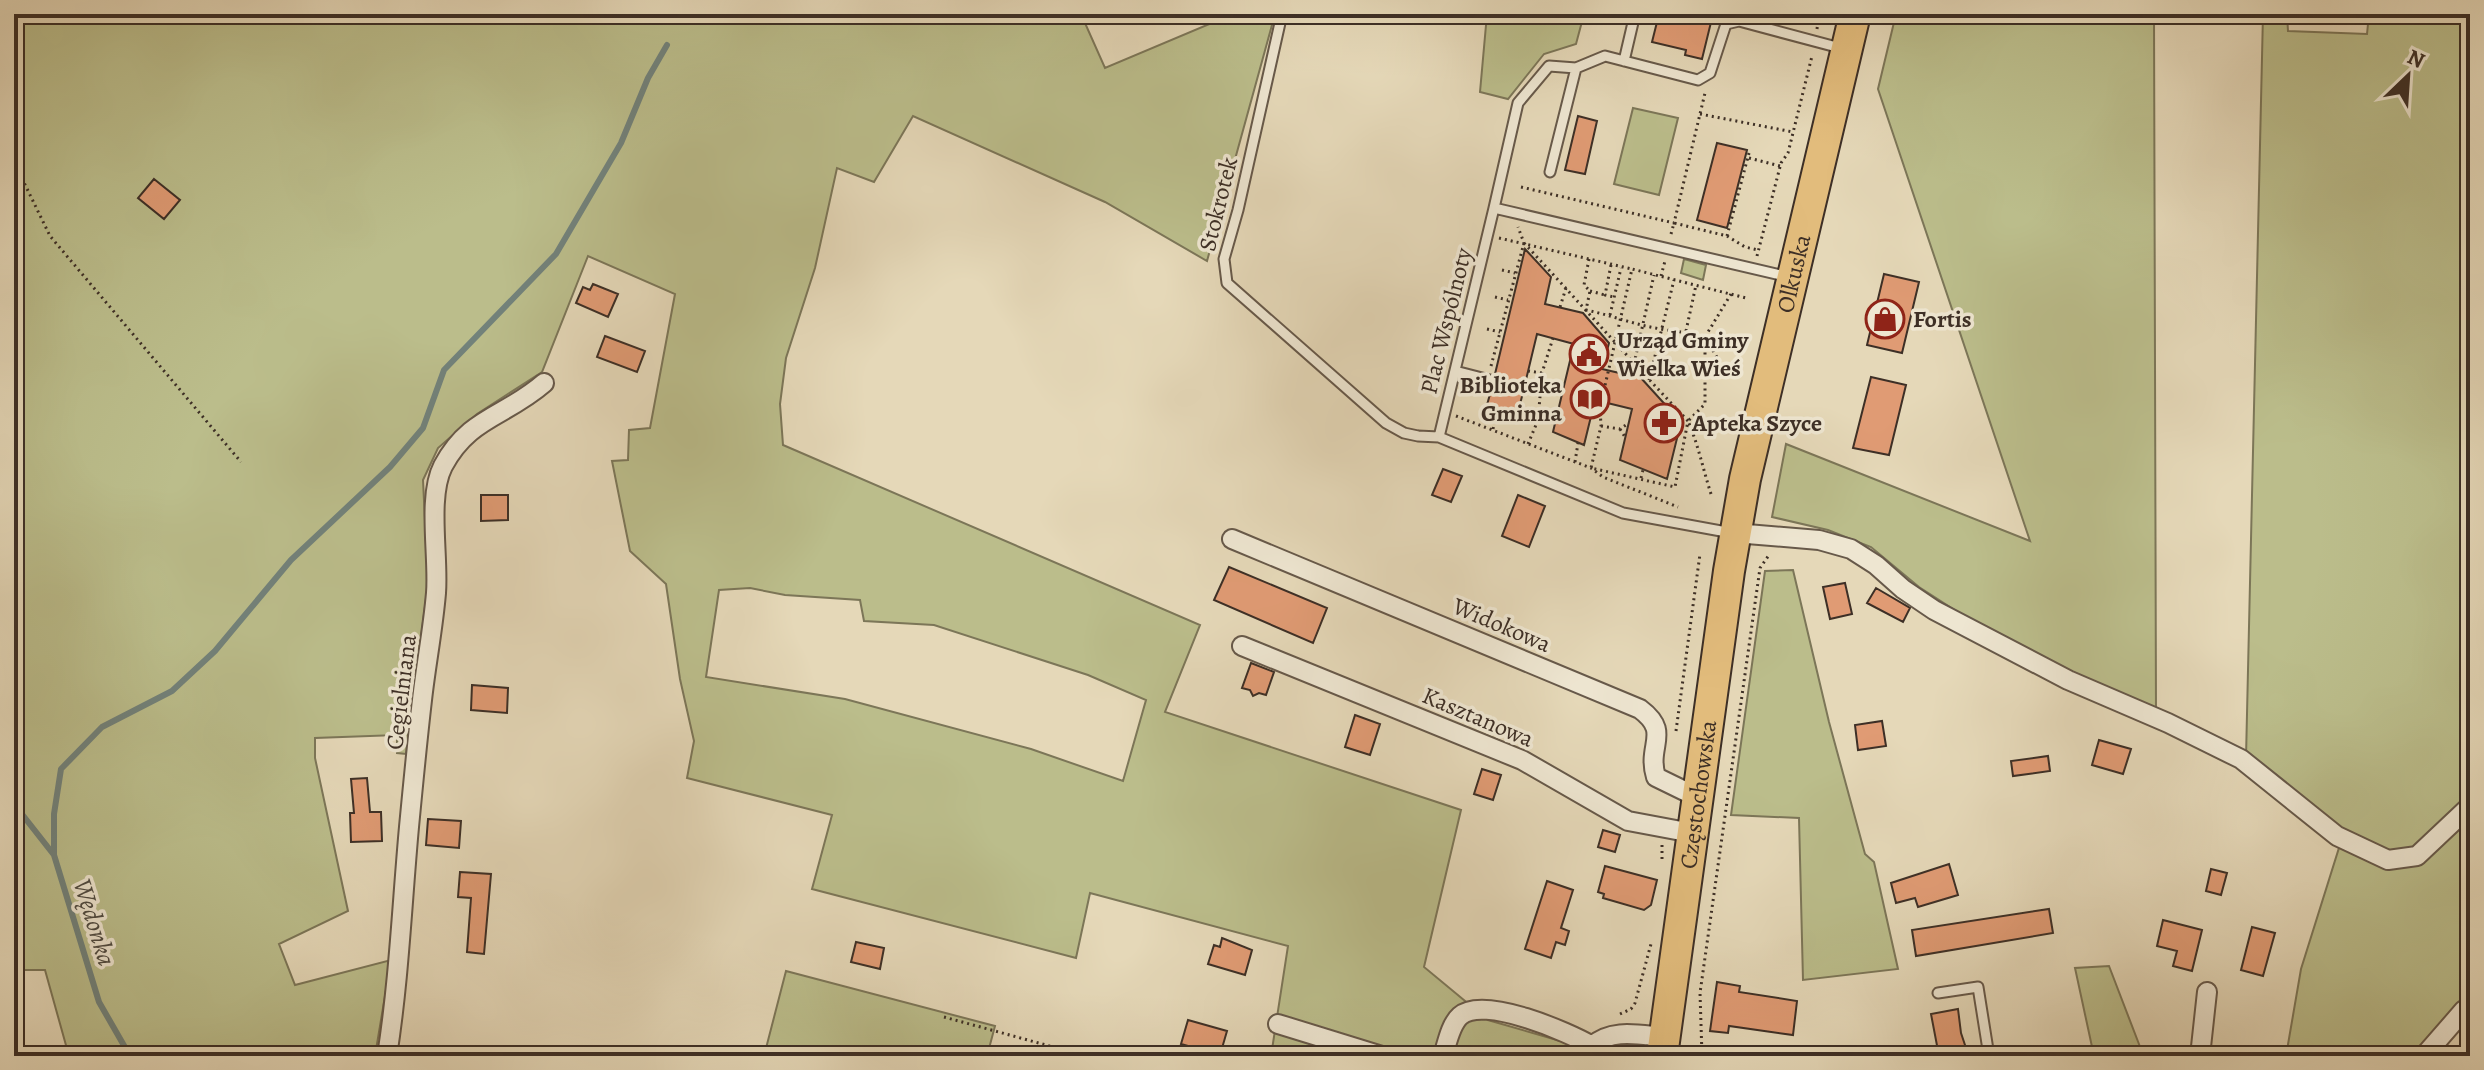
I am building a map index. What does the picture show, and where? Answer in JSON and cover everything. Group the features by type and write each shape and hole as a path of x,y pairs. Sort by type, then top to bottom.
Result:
{"main road":[{"name":"Olkuska","path":"1735,533 1758,417 1855,14"},
{"name":"Częstochowska","path":"1663,1046 1735,533"}],"street":[{"name":"Cegielniana","path":"387,1056 396,994 422,697 435,611 435,513 441,470 457,442 476,426 514,405 544,383"},
{"path":"1735,533 1819,540 1851,549 1934,610 2068,680 2168,723 2241,759 2337,836 2388,860 2417,856 2470,806"},
{"name":"Widokowa","path":"1232,539 1640,709 1654,720 1657,732 1653,766 1656,777 1697,797"},
{"name":"Kasztanowa","path":"1242,646 1522,760 1628,821 1692,833"},
{"path":"2200,1056 2207,992"},
{"path":"1443,1056 1454,1024 1460,1016 1475,1009 1546,1024 1592,1046 1606,1036 1618,1034 1663,1046"},
{"path":"2424,1056 2467,1010"},
{"path":"1278,1024 1382,1056"}],"lane":[{"name":"Stokrotek","path":"1282,14 1224,259 1227,283 1386,423 1404,433 1439,437"},
{"path":"1624,61 1635,14"},
{"path":"1550,172 1576,68 1605,56 1698,80 1710,73 1728,19 1847,50"},
{"name":"Plac Wspólnoty","path":"1439,437 1518,103 1549,66 1576,68"},
{"path":"1494,208 1792,278"},
{"path":"1455,371 1490,380"},
{"path":"1439,437 1623,513 1735,533"},
{"path":"1938,993 1978,987 1989,1056"}],"path":[{"path":"1756,259 1780,166 1788,153 1815,41 1817,14"},
{"path":"1670,240 1710,73"},
{"path":"1700,114 1793,132"},
{"path":"1727,236 1749,153"},
{"path":"1747,158 1780,166"},
{"path":"14,162 50,236 241,462"},
{"path":"1521,187 1727,236 1745,247 1758,250"},
{"path":"1519,213 1517,224 1524,243 1688,421 1711,494"},
{"path":"1488,236 1746,298"},
{"path":"1498,364 1491,364 1524,243"},
{"path":"1661,276 1666,255"},
{"path":"1589,259 1584,285 1590,291 1614,297"},
{"path":"1605,295 1611,264"},
{"path":"1610,315 1621,267"},
{"path":"1591,468 1601,426 1600,407 1632,269"},
{"path":"1502,270 1515,273"},
{"path":"1634,364 1654,275"},
{"path":"1649,380 1674,280"},
{"path":"1686,331 1696,285"},
{"path":"1560,307 1566,288"},
{"path":"1586,310 1590,291"},
{"path":"1445,412 1591,468 1675,487 1688,421 1705,404 1705,337 1731,294"},
{"path":"1495,297 1508,300"},
{"path":"1586,310 1705,337 1728,376"},
{"path":"1487,329 1500,332"},
{"path":"1528,444 1538,420 1542,373 1553,338"},
{"path":"1528,371 1542,373"},
{"path":"1492,430 1497,409"},
{"path":"1601,426 1620,429 1629,423"},
{"path":"1620,429 1625,437"},
{"path":"1575,462 1578,443"},
{"path":"1591,468 1603,477 1691,513"},
{"path":"1641,478 1643,470"},
{"path":"1702,1056 1700,993 1758,584 1763,562 1778,550"},
{"path":"944,1017 1086,1056"}],"green space":[{"path":"14,14 1081,14 1105,68 1233,14 1275,14 1207,261 1105,202 913,116 874,182 837,168 815,268 786,358 780,404 783,445 1200,625 1165,712 1461,810 1424,967 1488,1020 1612,1056 1271,1056 1288,946 1090,893 1076,958 812,889 832,815 687,778 694,741 680,679 666,584 630,551 612,461 628,460 629,430 650,428 675,294 588,256 542,372 477,414 438,448 423,480 428,583 406,754 397,753 397,735 315,738 315,758 348,911 279,944 295,985 391,960 375,1056 69,1056 45,970 24,970 14,950","holes":["750,588 785,595 860,600 864,621 934,625 1088,675 1146,700 1123,781 1031,749 845,699 706,677 719,590"]},
{"path":"1487,14 1584,14 1576,44 1544,54 1508,99 1480,92"},
{"path":"1896,14 2154,14 2156,714 1981,627 1919,587 1871,547 1828,530 1772,517 1786,444 2030,541 1878,89"},
{"path":"2263,14 2287,14 2288,31 2367,34 2369,14 2470,14 2470,1009 2428,1056 2286,1056 2301,969 2343,835 2246,758"},
{"path":"1633,108 1678,118 1659,195 1614,184"},
{"path":"1684,259 1706,265 1703,280 1681,273"},
{"path":"1793,570 1829,722 1865,854 1874,862 1898,969 1803,980 1799,818 1731,815 1765,571"},
{"path":"2109,966 2143,1056 2094,1056 2075,968"},
{"path":"786,971 995,1026 987,1056 764,1056"}],"building":[{"path":"1659,14 1713,14 1702,59 1685,55 1686,50 1652,42"},
{"path":"1578,116 1597,121 1585,174 1565,170"},
{"path":"1717,143 1747,150 1727,228 1697,220"},
{"path":"154,179 180,200 164,219 138,198"},
{"name":"Urząd Gminy Wielka Wieś","path":"1525,249 1551,277 1545,304 1583,313 1609,343 1602,369 1641,378 1681,422 1667,479 1620,460 1632,409 1595,400 1584,445 1553,432 1574,344 1537,334 1517,417 1487,405 1497,381 1495,374"},
{"path":"1884,274 1919,282 1902,353 1867,345"},
{"path":"593,284 618,294 608,317 576,303 583,287 590,290"},
{"path":"605,336 645,351 637,372 597,357"},
{"path":"1871,377 1906,385 1889,455 1853,448"},
{"path":"1443,469 1462,476 1451,502 1432,495"},
{"path":"481,495 508,495 508,520 481,521"},
{"path":"1518,495 1545,506 1529,547 1502,536"},
{"path":"1229,567 1327,608 1313,643 1214,600"},
{"path":"1845,583 1852,614 1830,619 1823,587"},
{"path":"1876,588 1910,608 1903,622 1867,603"},
{"path":"1251,663 1274,672 1266,695 1259,693 1253,696 1250,690 1242,688"},
{"path":"472,685 508,688 507,713 471,710"},
{"path":"1355,715 1380,724 1370,755 1345,747"},
{"path":"1882,721 1886,746 1858,750 1855,725"},
{"path":"2099,740 2131,749 2123,774 2092,765"},
{"path":"2048,756 2050,771 2013,776 2011,761"},
{"path":"1482,769 1501,775 1493,800 1474,794"},
{"path":"367,778 370,812 381,812 382,841 351,842 350,813 354,813 351,779"},
{"path":"428,819 461,821 459,848 426,845"},
{"path":"1603,830 1620,835 1615,852 1598,847"},
{"path":"1949,864 1958,895 1918,907 1915,898 1896,903 1891,883"},
{"path":"1605,866 1657,880 1651,905 1644,910 1603,898 1604,894 1598,892"},
{"path":"2211,869 2227,873 2221,895 2206,891"},
{"path":"460,872 491,874 484,954 467,952 471,898 458,897"},
{"path":"1547,881 1573,890 1561,928 1569,931 1565,945 1556,942 1551,958 1525,949"},
{"path":"2049,909 2053,933 1916,956 1912,930"},
{"path":"2163,920 2202,930 2192,971 2173,966 2177,951 2157,946"},
{"path":"2252,927 2275,933 2263,976 2241,970"},
{"path":"1222,938 1252,950 1245,975 1208,964 1214,945 1220,947"},
{"path":"856,942 884,948 880,969 851,962"},
{"path":"1717,982 1740,986 1739,992 1797,1001 1793,1035 1729,1026 1728,1033 1710,1031"},
{"path":"1958,1009 1968,1054 1939,1056 1931,1014"},
{"path":"1188,1020 1227,1031 1220,1055 1181,1044"}],"waterway":[{"path":"54,855 54,814 61,769 102,727 172,691 215,651 291,560 390,467 423,428 444,370 556,254 621,143 648,78 667,45"},
{"name":"Wędonka","path":"14,804 54,855 99,1002 130,1056"}],"place":[{"name":"Fortis","path":"1885,319"},
{"name":"Urząd Gminy Wielka Wieś","path":"1589,354"},
{"name":"Biblioteka Gminna","path":"1590,399"},
{"name":"Apteka Szyce","path":"1664,423"}]}
